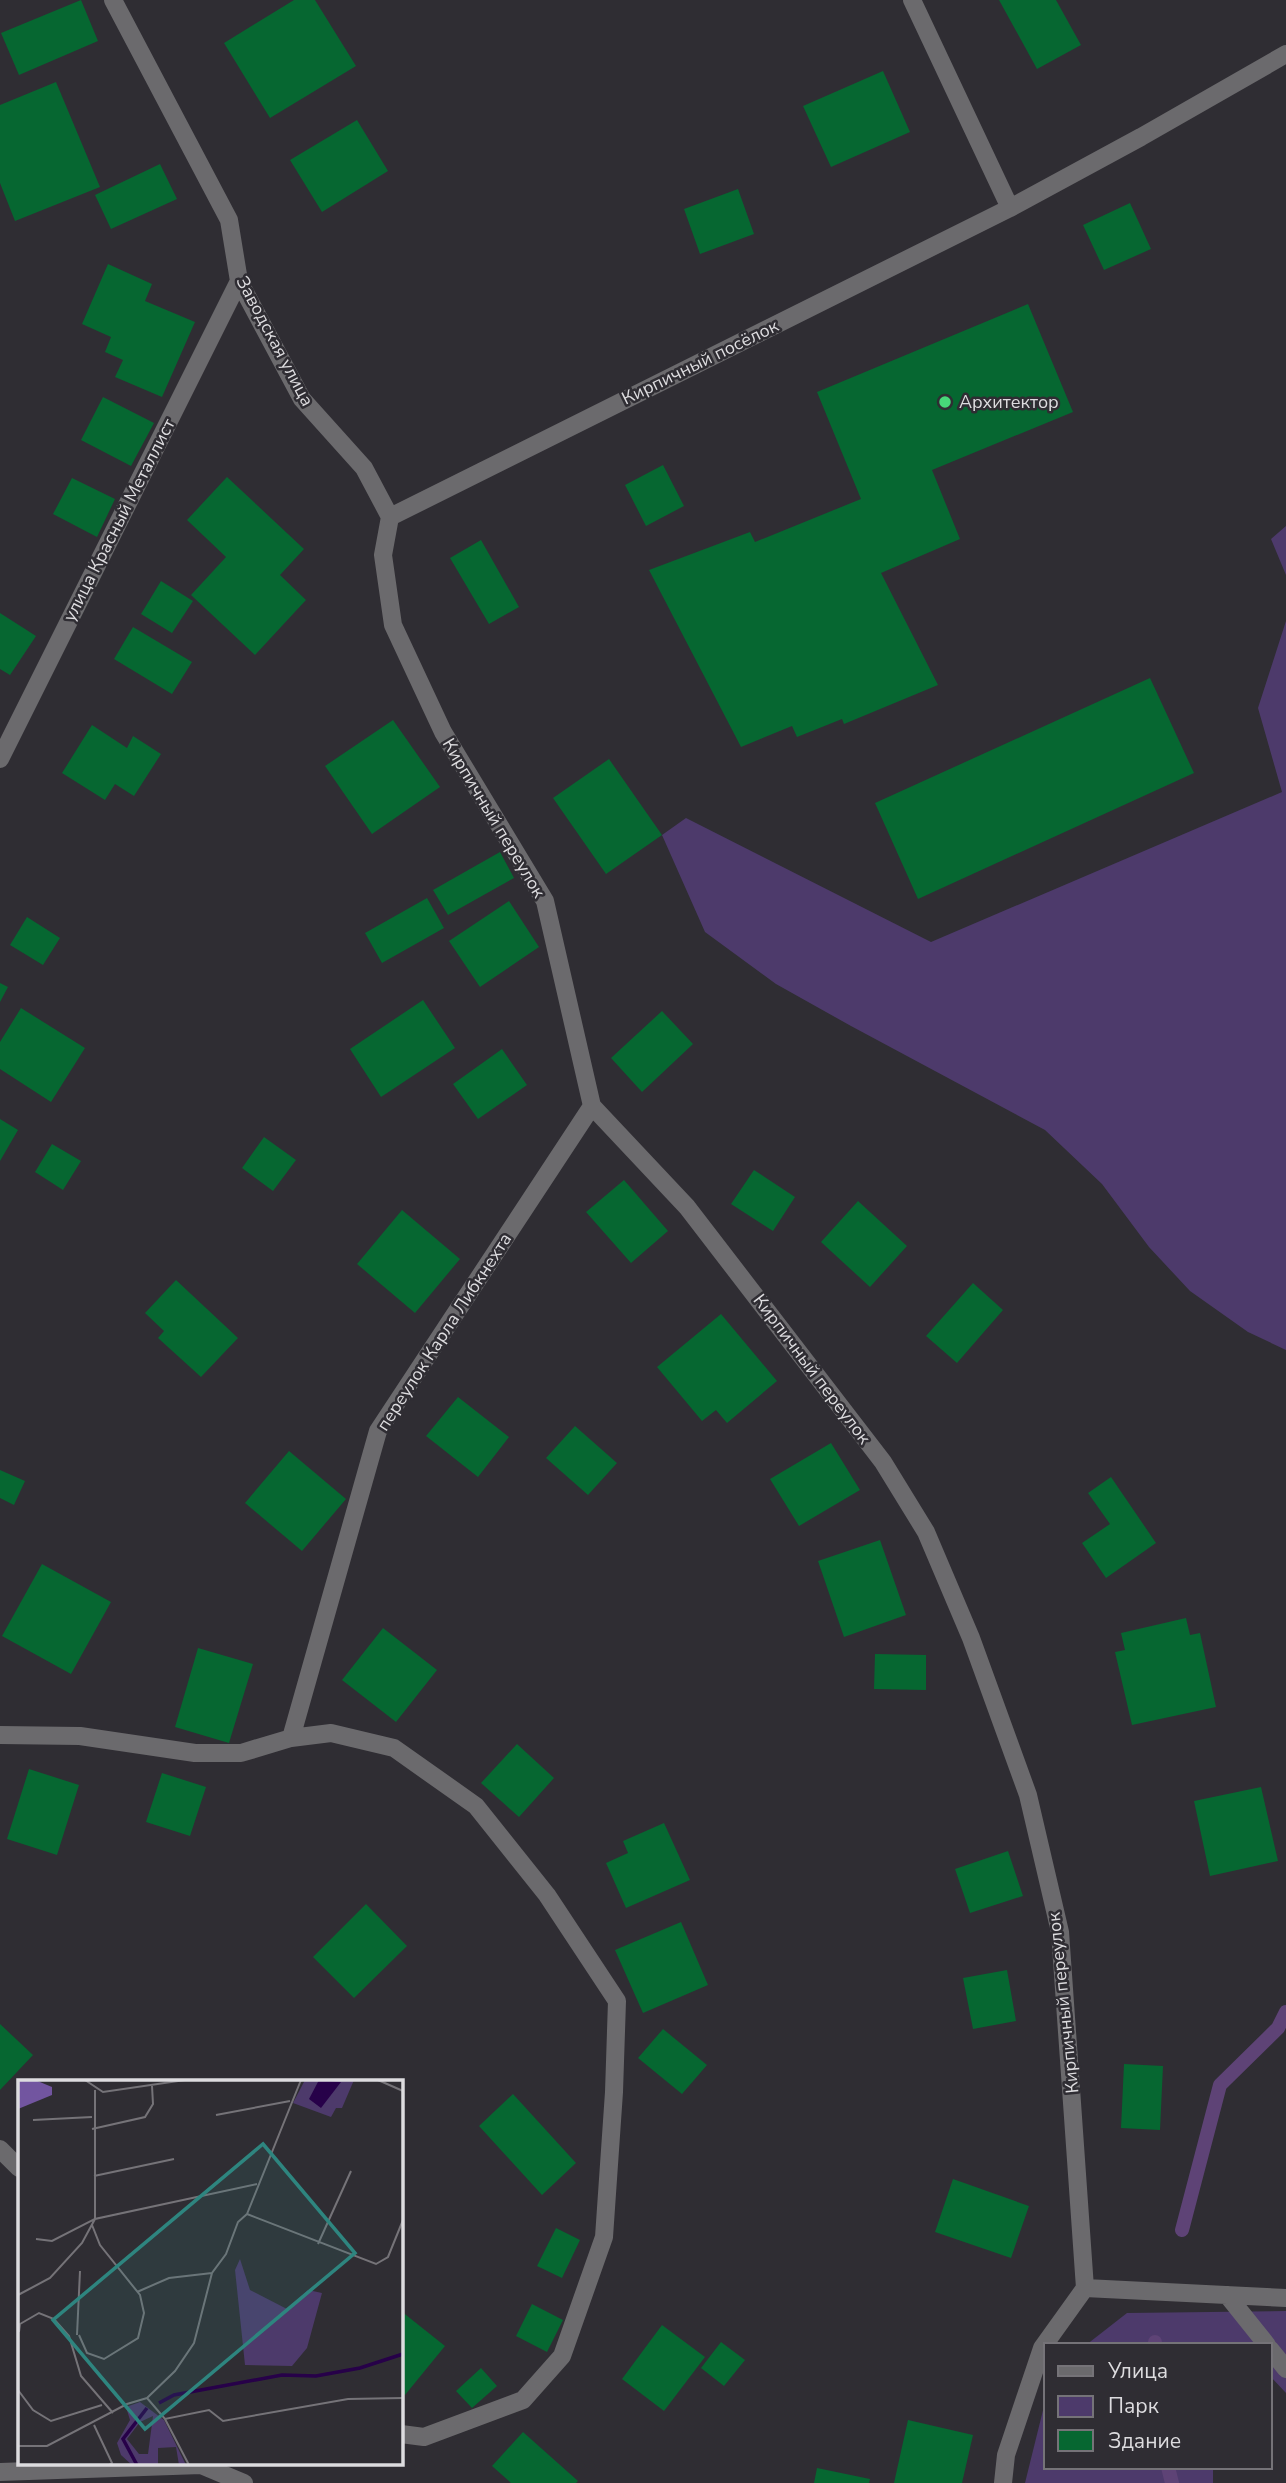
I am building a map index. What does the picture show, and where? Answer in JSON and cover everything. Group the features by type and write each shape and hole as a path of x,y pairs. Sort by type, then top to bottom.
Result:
{"street":[{"name":"Заводская улица","path":"113,0 229,220 239,281 302,400 364,468 390,516"},
{"path":"912,0 1010,208"},
{"name":"Кирпичный посёлок","path":"390,516 1010,208 1286,54"},
{"name":"улица Красный Металлист","path":"0,760 239,281"},
{"name":"Кирпичный переулок","path":"390,516 383,555 393,625 443,732 545,901 592,1106 687,1207 883,1462 926,1532 971,1638 1028,1795 1060,1932 1085,2288"},
{"name":"переулок Карла Либкнехта","path":"290,1738 378,1431 592,1106"},
{"path":"0,1735 80,1736 195,1753 241,1753 290,1738 331,1733 394,1748 476,1806 547,1895 617,2001 604,2237 562,2356 523,2400 424,2437 402,2434"},
{"path":"0,2149 18,2167"},
{"path":"1045,2343 1085,2288 1286,2298"},
{"path":"1227,2295 1265,2343"},
{"path":"1003,2483 1006,2455 1044,2344"},
{"path":"1272,2352 1286,2369"},
{"path":"0,2472 152,2466"},
{"path":"206,2466 244,2483"}],"green space":[{"path":"1286,526 1286,575 1271,539"},
{"path":"1286,621 1286,1350 1248,1332 1190,1291 1149,1247 1102,1184 1045,1130 776,984 705,932 662,835 686,818 931,942 1282,792 1258,708"},
{"path":"1286,2311 1286,2393 1272,2378 1272,2343 1089,2343 1127,2313"},
{"path":"1044,2406 1044,2469 1213,2469 1213,2483 1025,2483"}],"building":[{"path":"81,0 98,41 19,75 1,33"},
{"path":"294,0 315,0 356,66 270,118 224,43"},
{"path":"999,0 1056,0 1081,45 1037,69"},
{"path":"883,71 910,132 831,167 803,106"},
{"path":"56,82 100,187 15,221 0,183 0,105"},
{"path":"357,120 388,171 322,212 290,160"},
{"path":"160,164 177,199 111,229 95,195"},
{"path":"738,189 754,234 700,254 684,209"},
{"path":"1130,203 1151,249 1104,270 1083,225"},
{"path":"108,264 152,284 145,301 195,322 162,397 115,377 123,360 105,352 111,337 82,324"},
{"path":"1028,304 1073,412 932,470 960,539 881,573 938,685 844,724 842,719 797,737 792,726 741,747 649,570 750,532 755,542 861,499 817,392"},
{"path":"103,397 154,423 131,466 81,440"},
{"path":"663,465 684,506 646,526 625,485"},
{"path":"227,477 304,549 280,575 306,600 255,655 191,595 226,557 187,520"},
{"path":"72,478 115,499 97,537 53,514"},
{"path":"481,540 519,607 489,624 450,558"},
{"path":"161,581 193,601 172,633 141,614"},
{"path":"0,613 36,636 10,675 0,669"},
{"path":"133,627 192,662 172,694 114,659"},
{"path":"1150,678 1194,773 918,899 875,803"},
{"path":"393,720 440,787 372,834 325,766"},
{"path":"92,725 127,748 133,736 161,754 134,796 115,784 105,800 62,773"},
{"path":"609,759 662,835 606,874 553,798"},
{"path":"500,852 514,878 448,915 433,890"},
{"path":"427,898 444,928 382,963 365,933"},
{"path":"509,901 539,947 480,987 449,941"},
{"path":"27,917 60,938 43,965 10,945"},
{"path":"0,983 8,987 0,1002"},
{"path":"423,1000 455,1048 381,1097 350,1049"},
{"path":"21,1008 85,1048 51,1102 0,1069 0,1042"},
{"path":"662,1011 693,1044 642,1092 611,1058"},
{"path":"502,1049 527,1085 478,1119 453,1084"},
{"path":"0,1119 18,1130 0,1161"},
{"path":"264,1137 296,1160 273,1191 242,1168"},
{"path":"52,1144 81,1161 63,1190 35,1172"},
{"path":"754,1170 795,1197 773,1231 731,1204"},
{"path":"624,1180 668,1231 631,1263 586,1212"},
{"path":"858,1201 907,1246 870,1287 821,1242"},
{"path":"402,1210 460,1259 415,1313 357,1264"},
{"path":"176,1280 238,1338 201,1377 158,1338 164,1331 145,1313"},
{"path":"973,1283 1003,1310 957,1363 926,1336"},
{"path":"721,1314 777,1381 727,1423 716,1410 702,1421 657,1367"},
{"path":"458,1397 509,1437 478,1477 426,1436"},
{"path":"575,1426 617,1463 588,1495 546,1458"},
{"path":"831,1443 860,1490 799,1526 770,1479"},
{"path":"289,1451 346,1499 302,1551 245,1503"},
{"path":"0,1470 25,1481 14,1505 0,1498"},
{"path":"1111,1477 1156,1543 1106,1578 1082,1543 1110,1524 1088,1493"},
{"path":"880,1540 906,1615 844,1637 818,1561"},
{"path":"42,1564 111,1602 71,1674 2,1636"},
{"path":"1186,1618 1190,1635 1200,1633 1216,1707 1132,1725 1115,1652 1125,1650 1121,1633"},
{"path":"383,1628 437,1670 396,1722 342,1680"},
{"path":"198,1648 253,1664 229,1743 175,1727"},
{"path":"875,1654 926,1655 926,1690 874,1689"},
{"path":"517,1744 554,1778 519,1817 481,1783"},
{"path":"29,1769 79,1785 57,1855 7,1839"},
{"path":"162,1773 206,1787 190,1836 146,1822"},
{"path":"1261,1787 1278,1861 1210,1876 1194,1801"},
{"path":"664,1823 690,1880 626,1908 606,1863 628,1853 623,1841"},
{"path":"1008,1851 1023,1896 970,1913 955,1869"},
{"path":"366,1904 407,1946 354,1998 313,1957"},
{"path":"681,1922 708,1985 643,2013 615,1950"},
{"path":"1007,1970 1016,2021 973,2029 963,1978"},
{"path":"0,2024 33,2055 0,2090"},
{"path":"663,2029 707,2065 682,2094 638,2058"},
{"path":"1124,2064 1163,2066 1160,2130 1121,2128"},
{"path":"513,2094 576,2163 542,2195 479,2126"},
{"path":"953,2179 1029,2206 1011,2258 935,2232"},
{"path":"556,2228 580,2240 562,2278 537,2266"},
{"path":"532,2304 563,2320 547,2352 516,2336"},
{"path":"402,2312 445,2346 405,2395 402,2392"},
{"path":"662,2325 705,2357 664,2411 622,2379"},
{"path":"721,2342 745,2360 724,2386 701,2368"},
{"path":"481,2368 497,2386 472,2408 456,2391"},
{"path":"908,2420 973,2435 962,2483 894,2483"},
{"path":"523,2432 578,2481 511,2483 492,2466"},
{"path":"817,2468 870,2479 869,2483 814,2483"}],"waterway":[{"path":"1182,2230 1220,2085 1278,2028 1286,2012"},
{"path":"1168,2469 1172,2483"}],"place":[{"name":"Архитектор","path":"945,402"}]}
